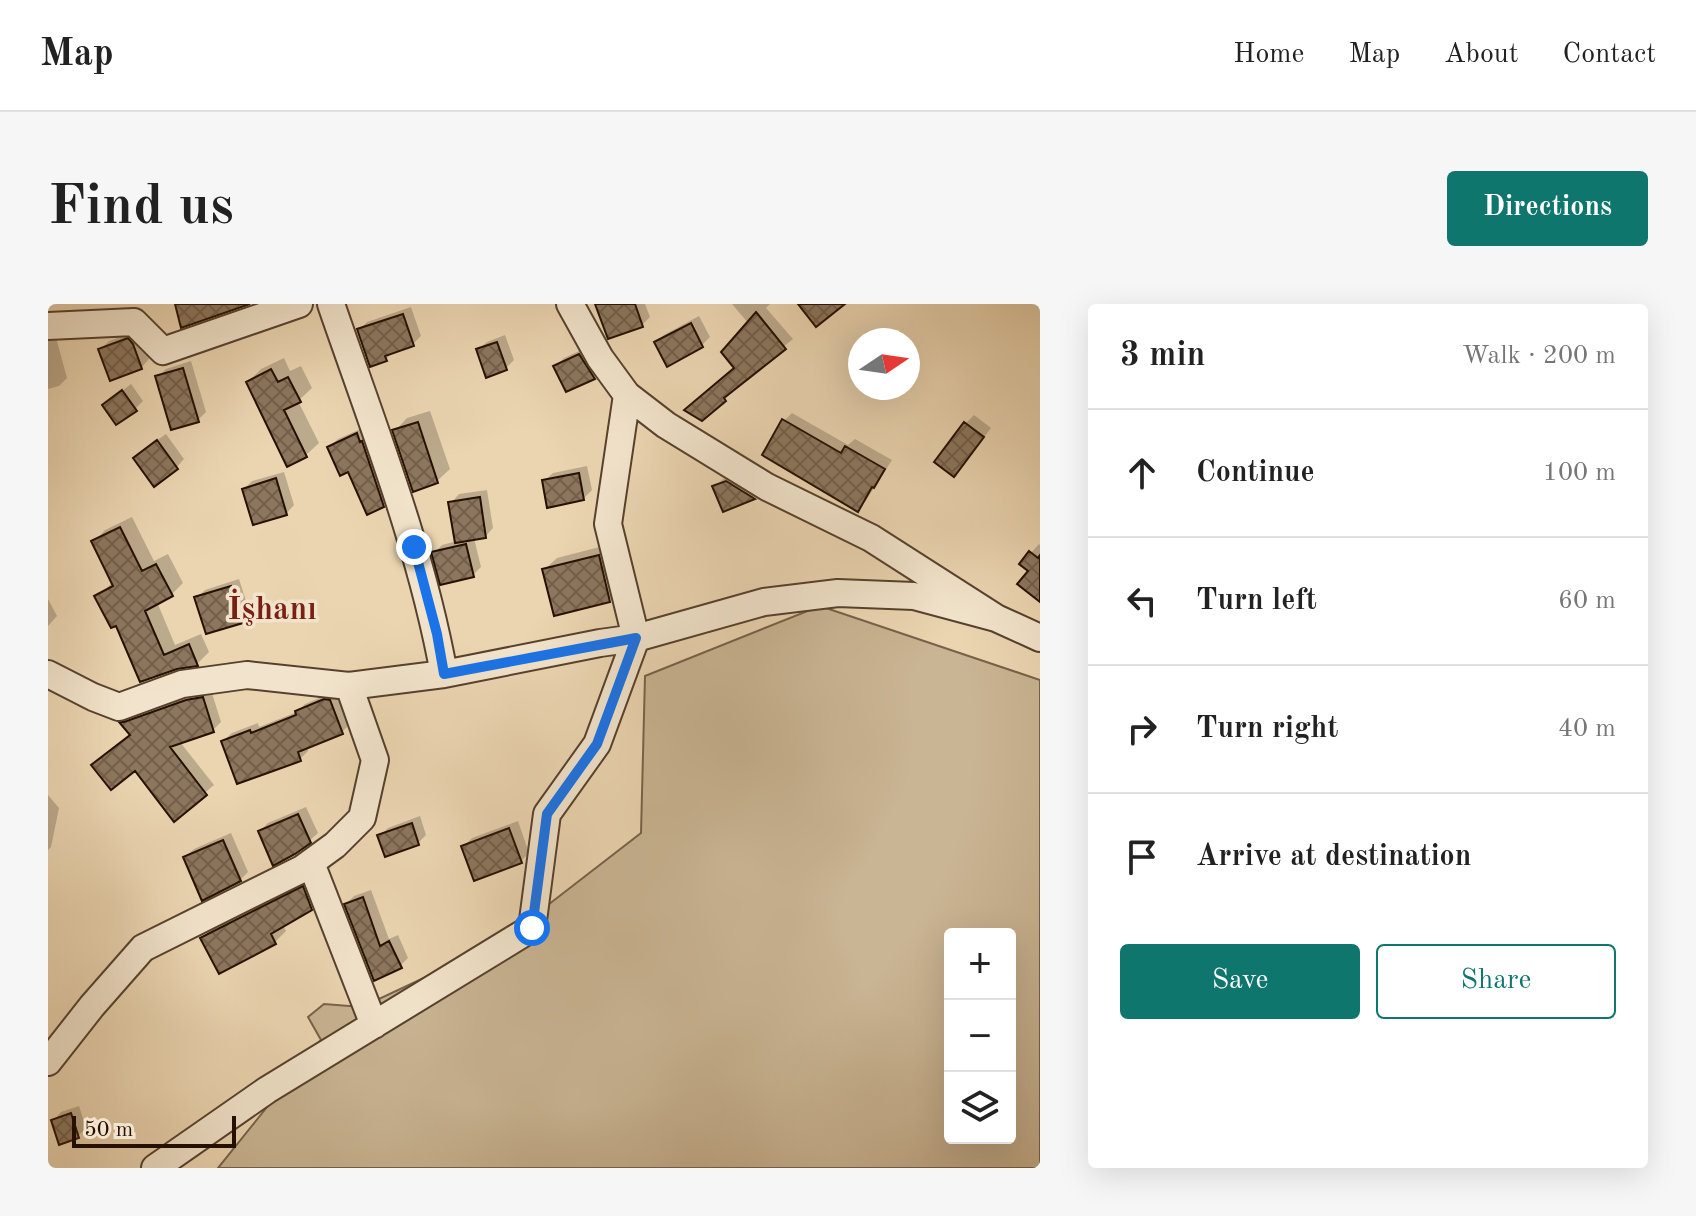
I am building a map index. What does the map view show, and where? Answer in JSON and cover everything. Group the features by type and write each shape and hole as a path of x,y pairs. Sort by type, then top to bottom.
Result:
{"street":[{"path":"48,326 134,322 163,351 299,304"},
{"path":"331,304 414,547 444,674"},
{"path":"570,304 600,358 627,395 666,425 767,487 871,538 996,618 1040,638"},
{"path":"155,1168 267,1090 532,928 547,814 597,744 636,638 608,524 627,395"},
{"path":"48,674 119,707 182,684 247,675 349,686 444,674 636,638 764,602 838,593 914,596 996,618"},
{"path":"48,1062 143,948 302,869 335,845 362,818 375,760 349,686"},
{"path":"311,863 374,1025"}],"shaded area":[{"path":"820,606 1040,680 1040,1168 218,1168 321,1040 308,1017 324,1004 362,1007 460,961 513,932 641,833 645,676"}],"building":[{"path":"175,304 250,304 181,328"},
{"path":"595,304 635,304 643,327 608,339"},
{"path":"798,304 845,304 816,327"},
{"path":"756,312 786,349 724,398 726,401 702,421 684,410 734,368 721,352"},
{"path":"403,314 414,346 385,356 387,361 370,367 357,329"},
{"path":"691,323 703,347 667,367 654,342"},
{"path":"128,338 142,369 110,381 98,349"},
{"path":"497,342 507,370 486,378 476,349"},
{"path":"579,354 595,379 566,392 553,366"},
{"path":"183,368 199,422 171,430 155,376"},
{"path":"271,369 278,382 288,377 301,402 284,410 307,457 287,467 246,382"},
{"path":"122,390 137,411 116,425 102,405"},
{"path":"782,419 841,453 845,446 885,469 858,512 762,455"},
{"path":"418,422 438,483 413,492 392,430"},
{"path":"964,422 984,437 954,477 934,462"},
{"path":"357,433 384,507 367,515 348,472 340,476 327,447"},
{"path":"157,440 178,469 154,487 133,458"},
{"path":"579,473 584,500 547,508 542,480"},
{"path":"276,478 287,515 253,525 242,489"},
{"path":"726,481 755,499 723,512 712,486"},
{"path":"480,497 486,538 455,543 448,502"},
{"path":"120,527 142,571 156,564 173,596 145,611 164,655 189,644 198,666 177,669 140,682 116,626 111,628 94,596 113,586 91,541"},
{"path":"466,544 474,577 440,585 431,552"},
{"path":"1029,551 1038,558 1040,555 1040,602 1017,584 1028,571 1019,564"},
{"path":"599,555 610,602 554,616 542,569"},
{"path":"231,586 243,623 206,634 194,597"},
{"path":"203,697 214,732 170,747 207,795 174,822 135,771 111,790 91,765 130,735 119,722"},
{"path":"324,699 330,700 343,734 298,752 301,761 237,784 221,741 296,715 295,711"},
{"path":"298,814 311,843 273,866 258,831"},
{"path":"412,823 419,845 385,857 377,835"},
{"path":"509,828 522,863 474,881 461,846"},
{"path":"223,840 241,881 202,901 183,857"},
{"path":"303,886 312,910 271,934 276,944 219,974 200,938"},
{"path":"363,897 380,946 389,941 402,968 374,981 344,904"},
{"path":"71,1113 79,1138 59,1145 51,1120"}],"district":[{"name":"İşhanı","path":"272,608"}],"route":[{"path":"414,547 444,674 636,638 597,744 547,814 532,928"}]}
